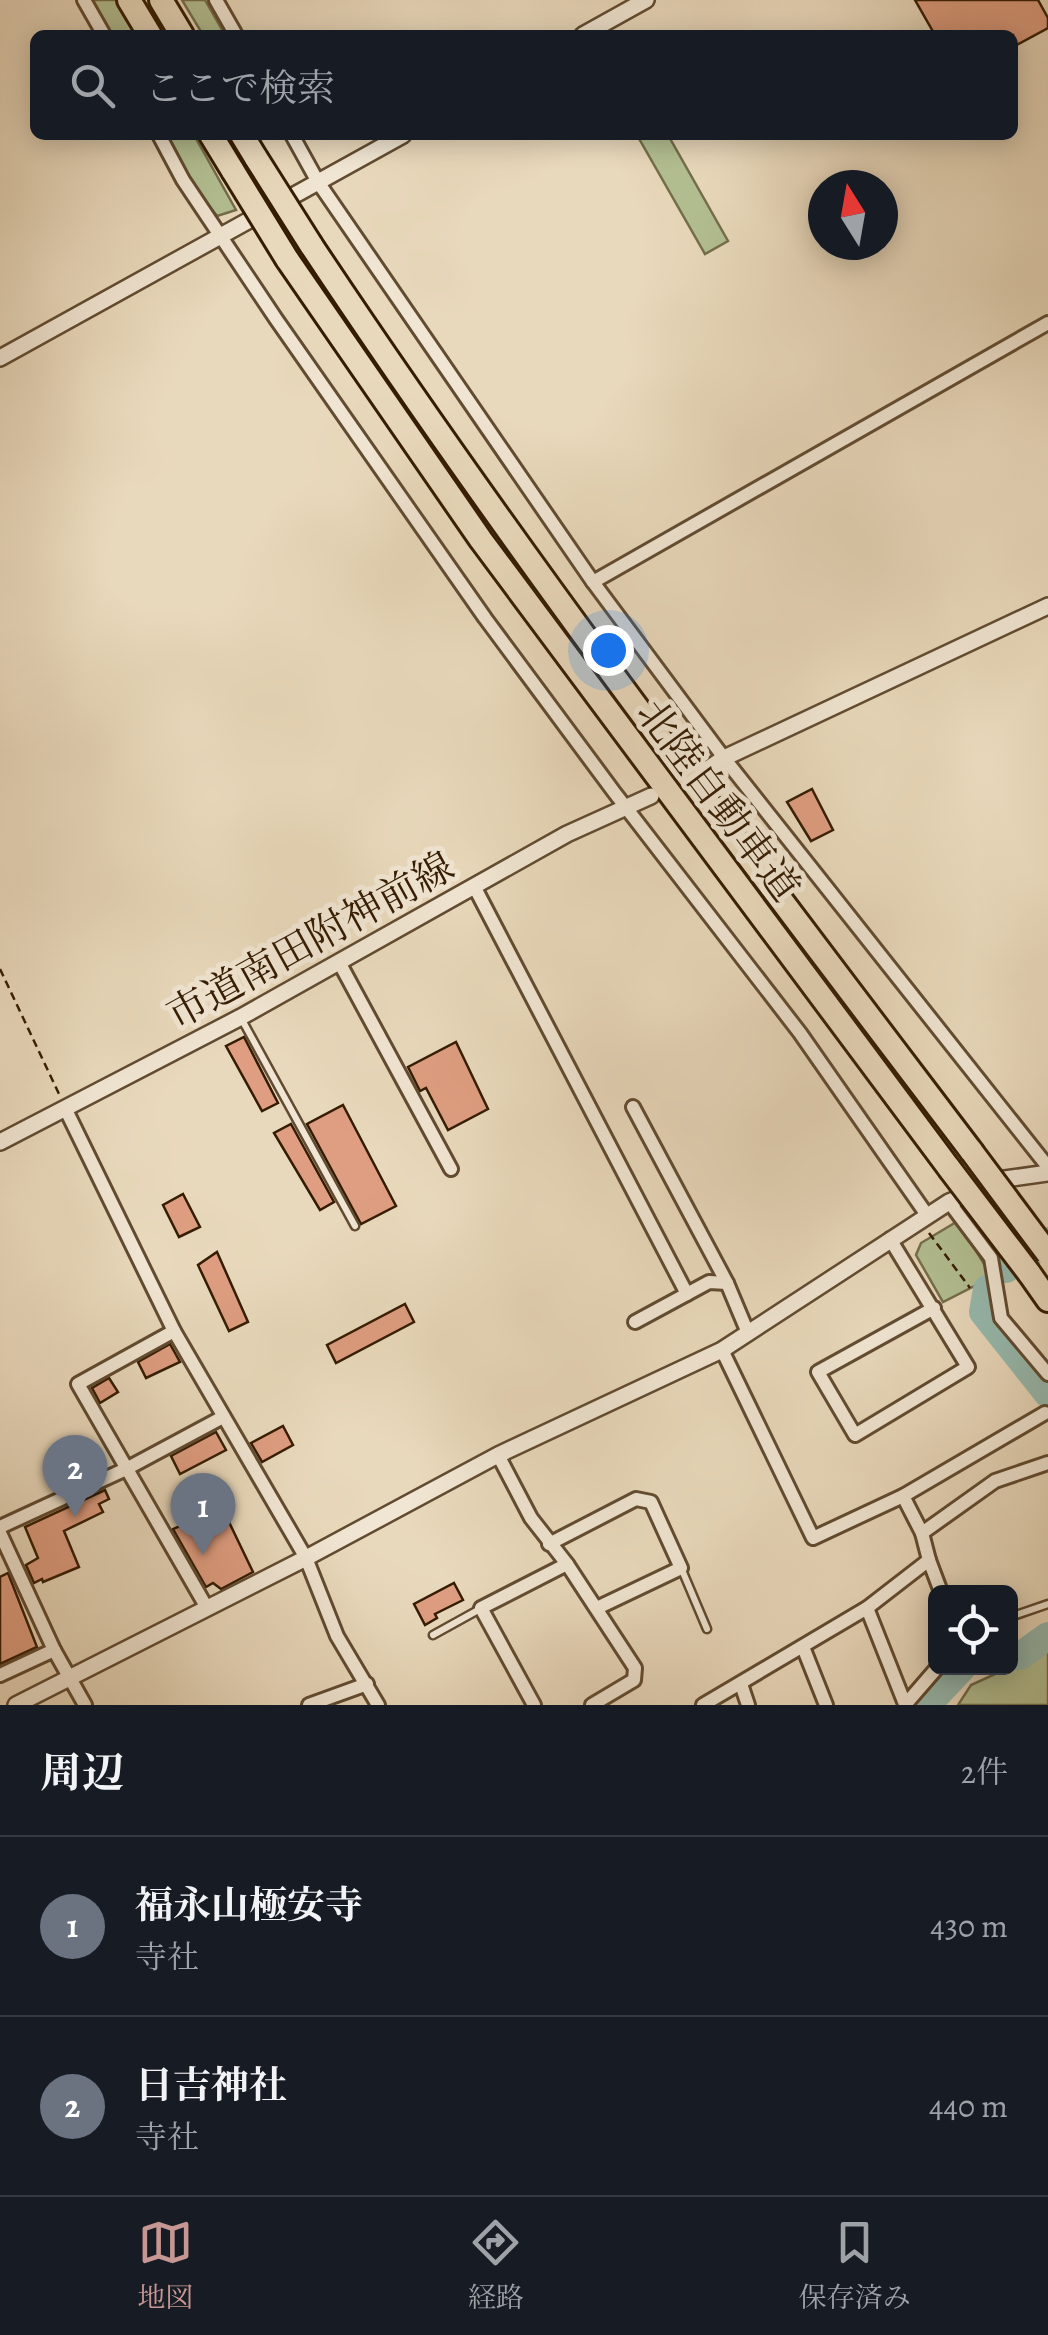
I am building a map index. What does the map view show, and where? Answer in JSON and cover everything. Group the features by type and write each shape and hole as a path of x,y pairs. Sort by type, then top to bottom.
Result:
{"highway":[{"path":"130,0 147,30"},
{"path":"162,0 179,30"},
{"name":"北陸自動車道","path":"213,140 288,259 481,540 1048,1300"},
{"name":"北陸自動車道","path":"245,140 311,245 504,526 718,818 1048,1254"}],"street":[{"path":"84,0 101,30"},
{"path":"216,0 233,30"},
{"path":"592,30 646,0"},
{"path":"161,140 276,319 463,587 626,808 800,1033 923,1217"},
{"path":"16,1705 306,1558 498,1455 722,1350 948,1202 1005,1179 1048,1170 724,758 593,582 318,182 295,140"},
{"path":"0,358 394,140"},
{"path":"593,582 1048,323"},
{"path":"705,770 1048,606"},
{"name":"市道南田附神前線","path":"0,1142 241,1017 567,834 651,796"},
{"path":"474,886 687,1294"},
{"path":"339,962 450,1170"},
{"path":"634,1107 727,1283 748,1333"},
{"path":"66,1110 174,1331 306,1558 337,1636 378,1705"},
{"path":"948,1202 991,1258 1001,1318 1048,1374"},
{"path":"890,1240 934,1308 968,1367 855,1436 818,1372 934,1308"},
{"path":"635,1322 709,1282 727,1283"},
{"path":"174,1331 78,1384 207,1608"},
{"path":"722,1350 813,1538 903,1496 1046,1413"},
{"path":"85,1705 54,1650 0,1530 223,1417"},
{"path":"498,1455 531,1518 597,1608 636,1674 634,1680 592,1705"},
{"path":"922,1533 994,1481 1048,1463"},
{"path":"903,1496 922,1533 938,1585"},
{"path":"549,1544 636,1499 646,1498 653,1505 681,1568 597,1608"},
{"path":"703,1705 867,1608 929,1560"},
{"path":"534,1705 482,1608 567,1564"},
{"path":"867,1608 905,1705 931,1675"},
{"path":"803,1648 826,1705"},
{"path":"0,1675 54,1650"},
{"path":"309,1705 367,1684"},
{"path":"741,1684 748,1705"}],"lane":[{"path":"241,1017 356,1226"},
{"path":"681,1568 707,1629"},
{"path":"1018,1614 1048,1604"},
{"path":"433,1635 482,1608"}],"path":[{"path":"0,968 66,1110"},
{"path":"923,1217 970,1288"}],"green space":[{"path":"90,0 118,0 135,30 106,30"},
{"path":"182,0 205,0 222,30 200,30"},
{"path":"166,140 197,140 236,210 217,216 183,173"},
{"path":"640,140 671,140 728,241 705,254"},
{"path":"958,1221 992,1277 943,1302 916,1255 921,1243"},
{"path":"1048,1650 1048,1705 958,1705 971,1685 993,1675 1018,1675 1018,1664"}],"building":[{"path":"915,0 1038,0 1048,18 1048,28 1018,44 1018,30 932,30"},
{"path":"812,789 833,830 811,841 787,802"},
{"path":"244,1037 278,1103 262,1111 226,1046"},
{"path":"456,1042 488,1109 448,1130 426,1088 420,1091 408,1067"},
{"path":"343,1105 396,1206 361,1224 307,1124"},
{"path":"291,1124 334,1202 320,1210 274,1133"},
{"path":"183,1194 200,1227 179,1237 163,1205"},
{"path":"217,1252 248,1322 229,1331 198,1265"},
{"path":"405,1304 414,1322 336,1363 327,1345"},
{"path":"170,1344 180,1362 146,1378 138,1362"},
{"path":"109,1378 118,1392 100,1403 92,1388"},
{"path":"283,1426 293,1445 262,1462 251,1443"},
{"path":"216,1432 226,1450 180,1474 171,1456"},
{"path":"105,1490 109,1499 99,1504 103,1512 64,1531 79,1567 34,1583 26,1565 38,1558 25,1527"},
{"path":"210,1513 216,1526 228,1520 253,1572 221,1589 213,1583 206,1587 173,1529"},
{"path":"8,1573 37,1647 0,1664 0,1577"},
{"path":"454,1583 463,1600 435,1614 437,1618 425,1625 414,1604"}],"waterway":[{"path":"1006,1269 1048,1241"},
{"path":"987,1289 983,1312 1048,1394"},
{"path":"1018,1656 1048,1636"},
{"path":"927,1705 955,1675"}],"place":[{"name":"日吉神社","path":"75,1517"},
{"name":"福永山極安寺","path":"203,1555"}]}
